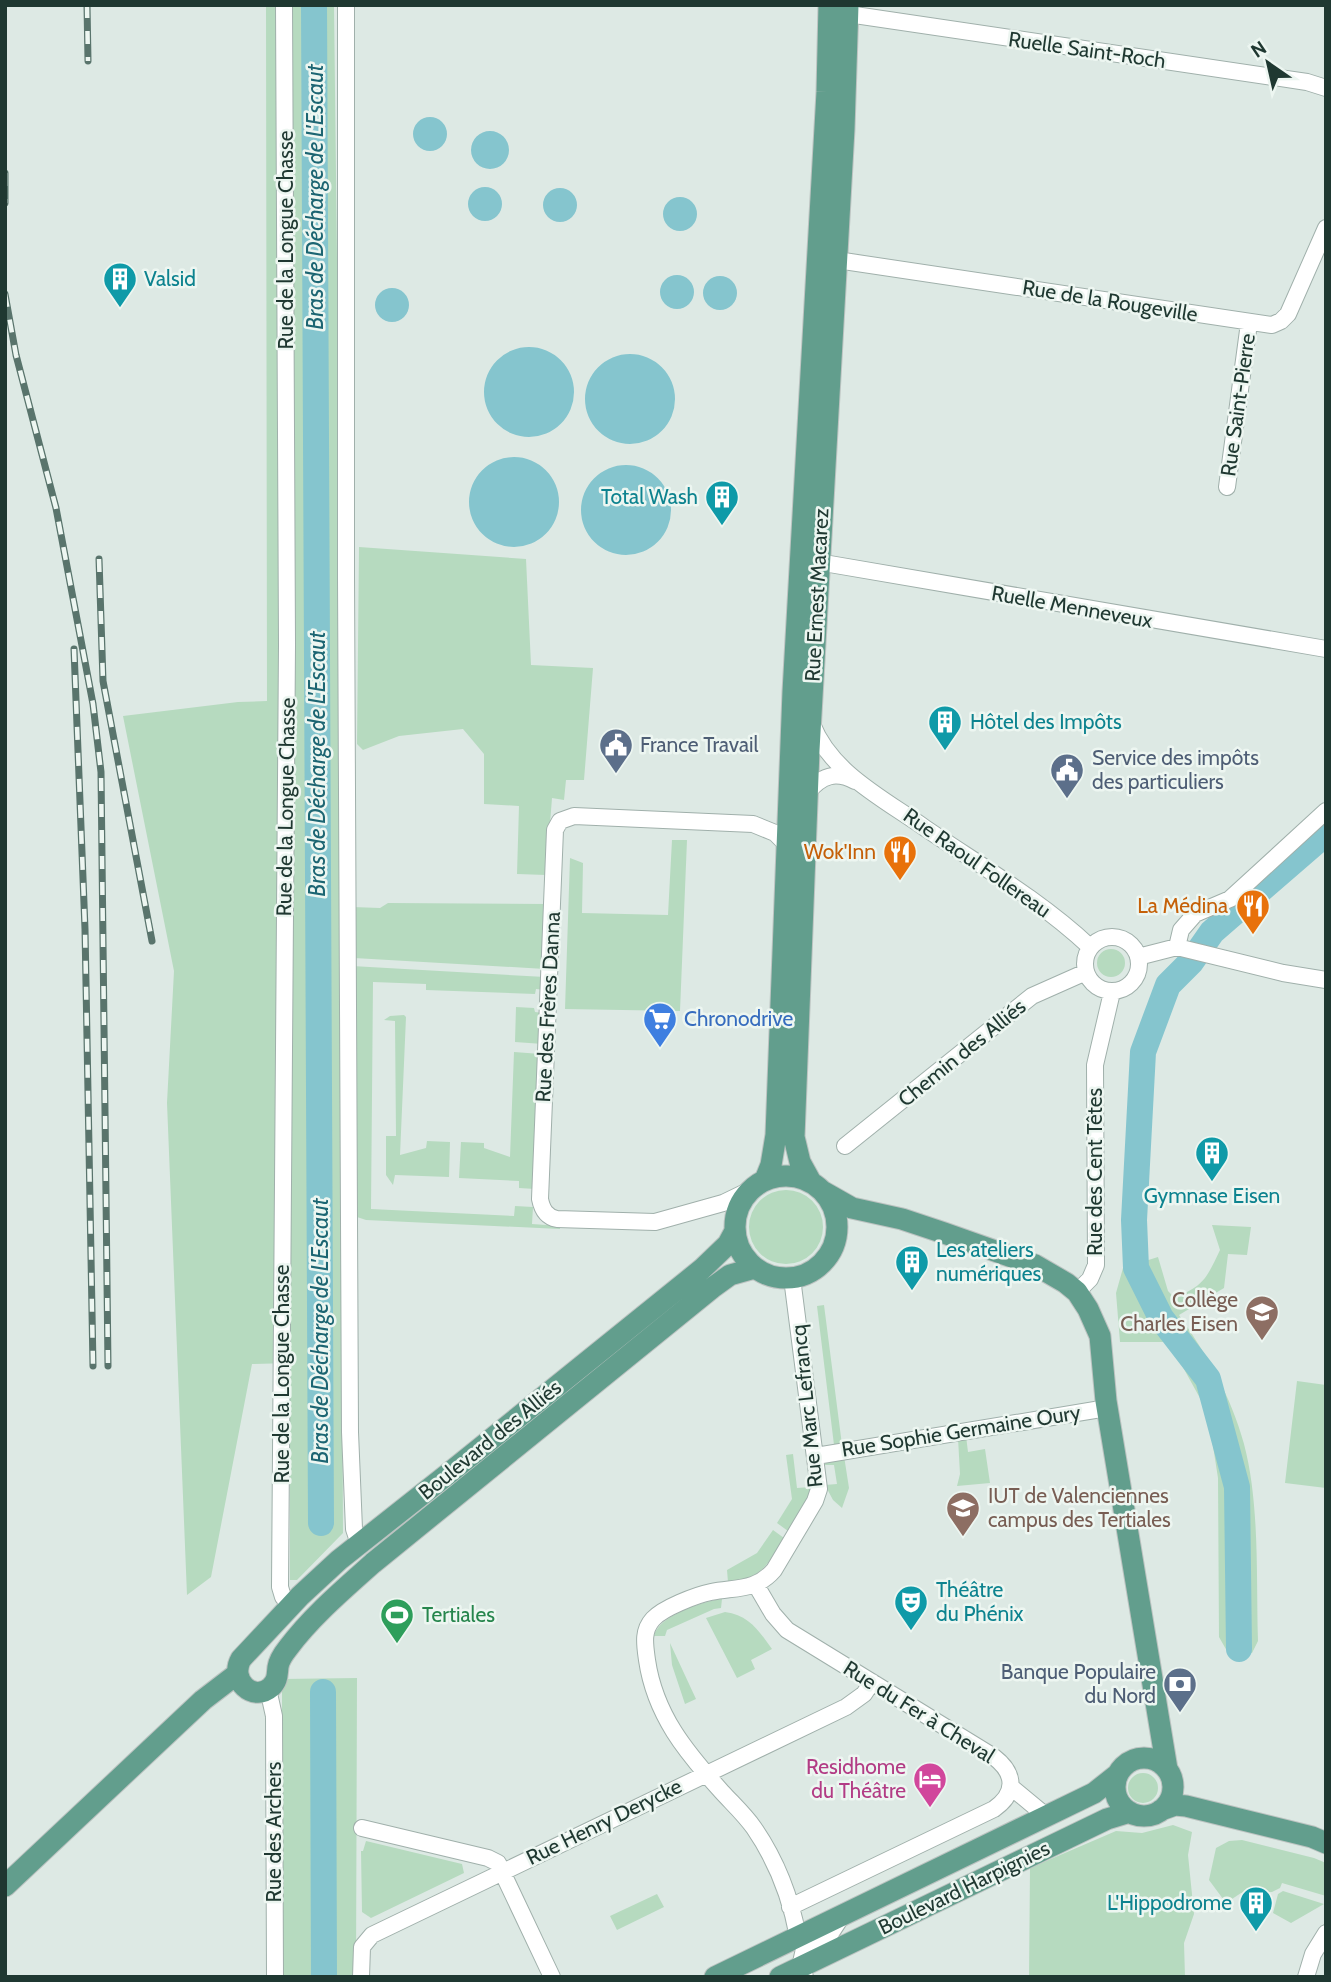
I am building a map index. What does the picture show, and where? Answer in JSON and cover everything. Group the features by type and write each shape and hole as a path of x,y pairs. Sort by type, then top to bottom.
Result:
{"main road":[{"name":"Rue Ernest Macarez","path":"817,1186 800,1162 794,1137 818,562 837,260 841,8"},
{"name":"Rue Ernest Macarez","path":"758,1185 771,1165 776,1135 800,553 827,92 841,8"},
{"path":"817,1186 835,1210 837,1233 831,1251 820,1265 804,1275 792,1278 772,1276 755,1268 740,1249 735,1231 740,1205 758,1185 788,1176 817,1186 847,1206 867,1213 901,1219 1035,1265 1059,1277 1077,1292 1088,1309 1100,1336 1107,1408 1156,1714 1170,1776 1170,1800 1161,1810"},
{"path":"837,1233 852,1219 867,1213"},
{"name":"Boulevard des Alliés","path":"5,1886 203,1700 237,1674 239,1662 328,1570 702,1269 728,1244 735,1231"},
{"name":"Boulevard des Alliés","path":"268,1689 276,1679 284,1653 346,1586 718,1283 736,1273 755,1268"},
{"path":"248,1653 257,1650 266,1652 274,1658 278,1667"},
{"path":"237,1674 240,1683 250,1690 259,1692 268,1689"},
{"path":"1156,1714 1148,1737 1115,1785 1119,1803 1130,1812 1146,1816 1175,1805 1186,1806 1312,1837 1326,1843"},
{"path":"1125,1767 1151,1759 1189,1795 1326,1827"},
{"name":"Boulevard Harpignies","path":"715,1977 1097,1791 1125,1767"},
{"name":"Boulevard Harpignies","path":"780,1977 802,1972 1107,1819 1130,1812"}],"street":[{"name":"Rue de la Longue Chasse","path":"284,5 288,645 280,1587 283,1597 291,1606"},
{"path":"346,5 350,1419 354,1529 359,1544"},
{"name":"Ruelle Saint-Roch","path":"841,8 1293,80 1326,88"},
{"name":"Rue de la Rougeville","path":"837,260 1272,325 1285,317 1326,228"},
{"name":"Rue Saint-Pierre","path":"1227,487 1249,323"},
{"name":"Ruelle Menneveux","path":"818,562 1326,649"},
{"name":"Rue Raoul Follereau","path":"811,722 830,755 861,783 1046,911 1090,947"},
{"name":"Rue Raoul Follereau","path":"808,792 822,778 833,775 861,783"},
{"path":"1182,948 1181,930 1195,914 1230,899 1326,811"},
{"name":"Rue des Frères Danna","path":"758,1185 723,1203 655,1222 557,1219 550,1217 543,1209 540,1199 555,830 560,821 574,816 741,824 775,832 786,844"},
{"path":"1117,937 1131,944 1138,957 1139,969 1132,982 1123,989 1112,992 1094,985 1086,972 1085,961 1090,947 1102,939 1117,937"},
{"path":"1138,957 1182,948 1283,973 1326,980"},
{"name":"Chemin des Alliés","path":"845,1146 1032,996 1086,972"},
{"name":"Rue des Cent Têtes","path":"1077,1292 1090,1279 1096,1265 1095,1065 1112,992"},
{"name":"Rue Marc Lefrancq","path":"756,1585 774,1570 815,1501 819,1489 792,1278"},
{"name":"Rue Sophie Germaine Oury","path":"816,1456 1107,1408"},
{"path":"756,1585 744,1589 709,1592 659,1614 646,1632 645,1644 657,1702 683,1747 760,1836 776,1866 797,1937"},
{"name":"Rue du Fer à Cheval","path":"756,1585 773,1614 787,1630 995,1757 1008,1771 1012,1787 1007,1798 994,1809 790,1907"},
{"name":"Rue Henry Derycke","path":"361,1977 362,1947 372,1935 846,1707 864,1694 872,1682"},
{"name":"Rue des Archers","path":"268,1689 274,1716 275,1977"},
{"path":"1012,1787 1046,1816"},
{"path":"362,1828 488,1858 498,1863 552,1977"},
{"name":"Boulevard Harpignies","path":"802,1972 804,1949 829,1936 844,1914"},
{"path":"1306,1977 1319,1958 1326,1933"}],"green space":[{"path":"266,5 334,5 343,1533 297,1580 290,1580 290,1363 252,1364 211,1577 187,1595 167,1103 174,971 123,716 267,701"},
{"path":"359,547 526,559 531,665 593,668 584,780 566,780 564,800 552,798 546,875 517,874 519,806 484,804 484,754 463,729 399,736 363,750 357,744"},
{"path":"672,840 687,840 680,1011 565,1009 570,858 583,863 582,913 668,915"},
{"path":"388,903 547,904 545,969 354,958 352,907 380,908"},
{"path":"1111,949 1121,953 1125,963 1121,973 1111,977 1101,973 1097,963 1101,953"},
{"path":"352,966 545,977 545,990 536,989 535,994 426,990 426,984 373,982 371,1209 514,1216 515,1206 533,1207 532,1224 560,1226 560,1229 366,1220 354,1216"},
{"path":"516,1007 534,1008 535,1012 543,1013 543,1044 515,1042"},
{"path":"404,1015 400,1155 426,1148 427,1141 450,1142 449,1177 395,1175 393,1185 386,1175 386,1136 396,1136 395,1021 384,1020 390,1016"},
{"path":"514,1052 541,1054 535,1189 519,1188 519,1181 459,1178 461,1142 484,1143 484,1148 510,1157"},
{"path":"786,1190 807,1196 817,1206 823,1227 817,1248 807,1258 786,1264 765,1258 755,1248 749,1227 755,1206 765,1196"},
{"path":"1212,1225 1251,1227 1247,1255 1228,1254 1224,1288 1179,1315 1225,1393 1239,1426 1249,1467 1257,1567 1258,1641 1252,1653 1227,1651 1219,1637 1218,1478 1206,1409 1169,1342 1120,1342 1116,1293 1123,1268 1158,1257 1168,1291 1174,1297 1184,1293 1203,1280 1220,1250"},
{"path":"824,1305 842,1445 834,1445 817,1306"},
{"path":"1297,1381 1326,1385 1326,1488 1285,1483"},
{"path":"966,1436 968,1452 985,1449 990,1483 957,1486 960,1474 958,1438"},
{"path":"793,1454 797,1488 811,1487 788,1531 777,1523 792,1499 786,1455"},
{"path":"844,1456 849,1488 842,1508 833,1500 825,1485 837,1484 834,1465 824,1465"},
{"path":"773,1530 784,1538 768,1563 748,1578 728,1582 727,1570 757,1553"},
{"path":"722,1599 721,1608 667,1630 665,1636 654,1636 657,1629 672,1616 693,1606"},
{"path":"725,1612 747,1620 772,1649 751,1660 755,1669 737,1678 706,1618"},
{"path":"670,1643 696,1699 685,1704 672,1665"},
{"path":"357,1678 356,1977 282,1977 282,1679"},
{"path":"1143,1773 1154,1777 1158,1788 1154,1799 1143,1803 1132,1799 1128,1788 1132,1777"},
{"path":"1173,1825 1192,1832 1188,1855 1194,1914 1184,1943 1185,1977 1029,1977 1030,1868 1116,1831 1142,1833"},
{"path":"1242,1840 1326,1863 1326,1896 1282,1883 1280,1888 1272,1892 1241,1893 1226,1903 1209,1880 1216,1848 1229,1841"},
{"path":"366,1841 462,1864 464,1873 371,1918 362,1912 361,1851"},
{"path":"1283,1891 1324,1904 1291,1923 1273,1913 1278,1894"},
{"path":"657,1894 664,1907 617,1930 610,1916"}],"water":[{"path":"430,117 442,122 447,134 442,146 430,151 418,146 413,134 418,122"},
{"path":"490,131 503,137 509,150 503,163 490,169 477,163 471,150 477,137"},
{"path":"485,187 497,192 502,204 497,216 485,221 473,216 468,204 473,192"},
{"path":"560,188 572,193 577,205 572,217 560,222 548,217 543,205 548,193"},
{"path":"680,197 692,202 697,214 692,226 680,231 668,226 663,214 668,202"},
{"path":"677,275 689,280 694,292 689,304 677,309 665,304 660,292 665,280"},
{"path":"720,276 732,281 737,293 732,305 720,310 708,305 703,293 708,281"},
{"path":"392,288 404,293 409,305 404,317 392,322 380,317 375,305 380,293"},
{"path":"529,347 546,350 561,360 571,375 574,392 571,409 561,424 546,434 529,437 512,434 497,424 487,409 484,392 487,375 497,360 512,350"},
{"path":"630,354 647,357 662,367 672,382 675,399 672,416 662,431 647,441 630,444 613,441 598,431 588,416 585,399 588,382 598,367 613,357"},
{"path":"514,457 531,460 546,470 556,485 559,502 556,519 546,534 531,544 514,547 497,544 482,534 472,519 469,502 472,485 482,470 497,460"},
{"path":"617,465 635,465 651,472 664,485 671,501 671,519 664,535 651,548 635,555 617,555 601,548 588,535 581,519 581,501 588,485 601,472"}],"waterway":[{"name":"Bras de Décharge de L'Escaut","path":"314,5 321,1523"},
{"path":"1239,1649 1237,1487 1208,1379 1161,1318 1136,1268 1134,1220 1143,1052 1168,985 1191,962 1212,932 1326,833"},
{"name":"Bras de Décharge de L'Escaut","path":"323,1692 324,1977"}],"railway":[{"path":"87,5 88,61"},
{"path":"5,173 5,203"},
{"path":"5,294 16,355 56,508 93,704 101,772 108,1366"},
{"path":"99,559 103,681 152,941"},
{"path":"74,649 85,929 93,1366"}],"place":[{"name":"Valsid","path":"120,309"},
{"name":"Total Wash","path":"722,527"},
{"name":"Hôtel des Impôts","path":"945,752"},
{"name":"France Travail","path":"616,775"},
{"name":"Service des impôts des particuliers","path":"1067,800"},
{"name":"Wok'Inn","path":"900,882"},
{"name":"La Médina","path":"1253,936"},
{"name":"Chronodrive","path":"660,1049"},
{"name":"Gymnase Eisen","path":"1212,1183"},
{"name":"Les ateliers numériques","path":"912,1292"},
{"name":"Collège Charles Eisen","path":"1262,1342"},
{"name":"IUT de Valenciennes campus des Tertiales","path":"963,1538"},
{"name":"Théâtre du Phénix","path":"911,1632"},
{"name":"Tertiales","path":"397,1645"},
{"name":"Banque Populaire du Nord","path":"1180,1714"},
{"name":"Residhome du Théâtre","path":"930,1809"},
{"name":"L'Hippodrome","path":"1256,1933"}]}
